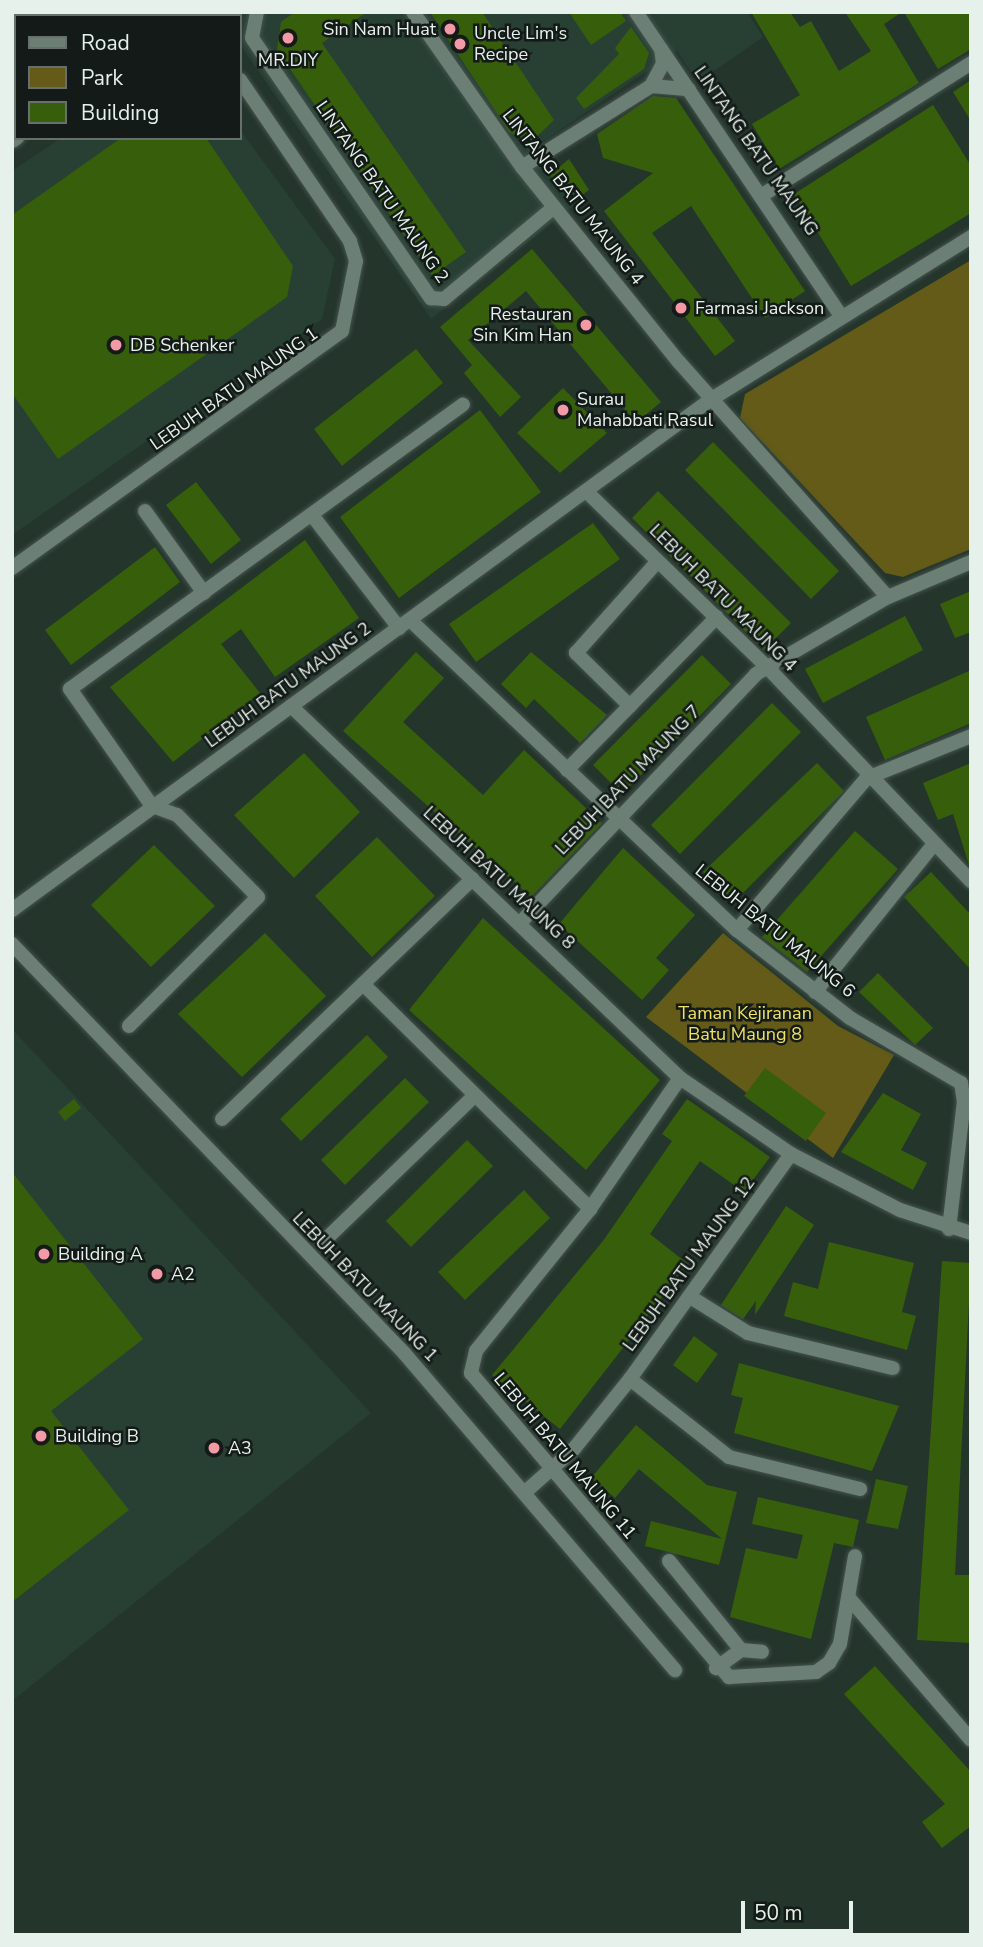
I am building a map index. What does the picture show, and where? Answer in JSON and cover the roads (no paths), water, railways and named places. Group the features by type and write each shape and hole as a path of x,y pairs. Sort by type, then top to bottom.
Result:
{"street":[{"name":"LINTANG BATU MAUNG 2","path":"257,12 252,38 431,298 444,299 554,208"},
{"name":"LINTANG BATU MAUNG 4","path":"413,12 554,208 710,400 888,597"},
{"name":"LINTANG BATU MAUNG","path":"636,12 764,194 840,314"},
{"path":"522,167 651,86 663,63 661,48"},
{"path":"764,194 971,63"},
{"name":"LEBUH BATU MAUNG 1","path":"12,568 342,331 356,261 349,241 242,82"},
{"path":"651,86 689,89"},
{"path":"588,493 710,400 840,314 971,237"},
{"path":"129,1026 258,897 177,815 152,806 70,690 463,405"},
{"name":"LEBUH BATU MAUNG 4","path":"588,493 767,667 867,778 971,881"},
{"name":"LEBUH BATU MAUNG 2","path":"12,910 152,806 588,493"},
{"path":"145,512 204,593"},
{"name":"LEBUH BATU MAUNG 6","path":"312,515 404,624 567,770 737,930 815,992 961,1083 964,1101 950,1229"},
{"path":"630,706 576,653 658,561"},
{"name":"LEBUH BATU MAUNG 7","path":"520,923 767,667 888,597 971,562"},
{"path":"567,770 717,617"},
{"name":"LEBUH BATU MAUNG 8","path":"291,706 680,1078"},
{"path":"737,930 867,778 971,736"},
{"path":"815,992 933,845"},
{"path":"222,1119 472,879"},
{"name":"LEBUH BATU MAUNG 1","path":"12,944 405,1354 675,1670"},
{"path":"363,984 590,1209"},
{"path":"680,1078 791,1154 950,1229 971,1233"},
{"name":"LEBUH BATU MAUNG 11","path":"680,1078 590,1209 470,1365 474,1380 554,1469 716,1668"},
{"path":"324,1241 475,1095"},
{"name":"LEBUH BATU MAUNG 12","path":"525,1492 554,1469 630,1379 692,1298 791,1154"},
{"path":"692,1298 748,1333 893,1368"},
{"path":"630,1379 729,1457 860,1489"},
{"path":"762,1652 741,1650 716,1668 738,1678 816,1672 837,1655 855,1556"},
{"path":"669,1561 741,1650"},
{"path":"849,1598 971,1740"}],"place":[{"name":"Sin Nam Huat","path":"450,29"},
{"name":"MR.DIY","path":"288,38"},
{"name":"Uncle Lim's Recipe","path":"460,44"},
{"name":"Farmasi Jackson","path":"681,308"},
{"name":"Restauran Sin Kim Han","path":"586,325"},
{"name":"DB Schenker","path":"116,345"},
{"name":"Surau Mahabbati Rasul","path":"563,410"},
{"name":"Building A","path":"44,1254"},
{"name":"A2","path":"157,1274"},
{"name":"Building B","path":"41,1436"},
{"name":"A3","path":"214,1448"}],"park label":[{"name":"Taman Kejiranan Batu Maung 8","path":"745,1024"}]}
